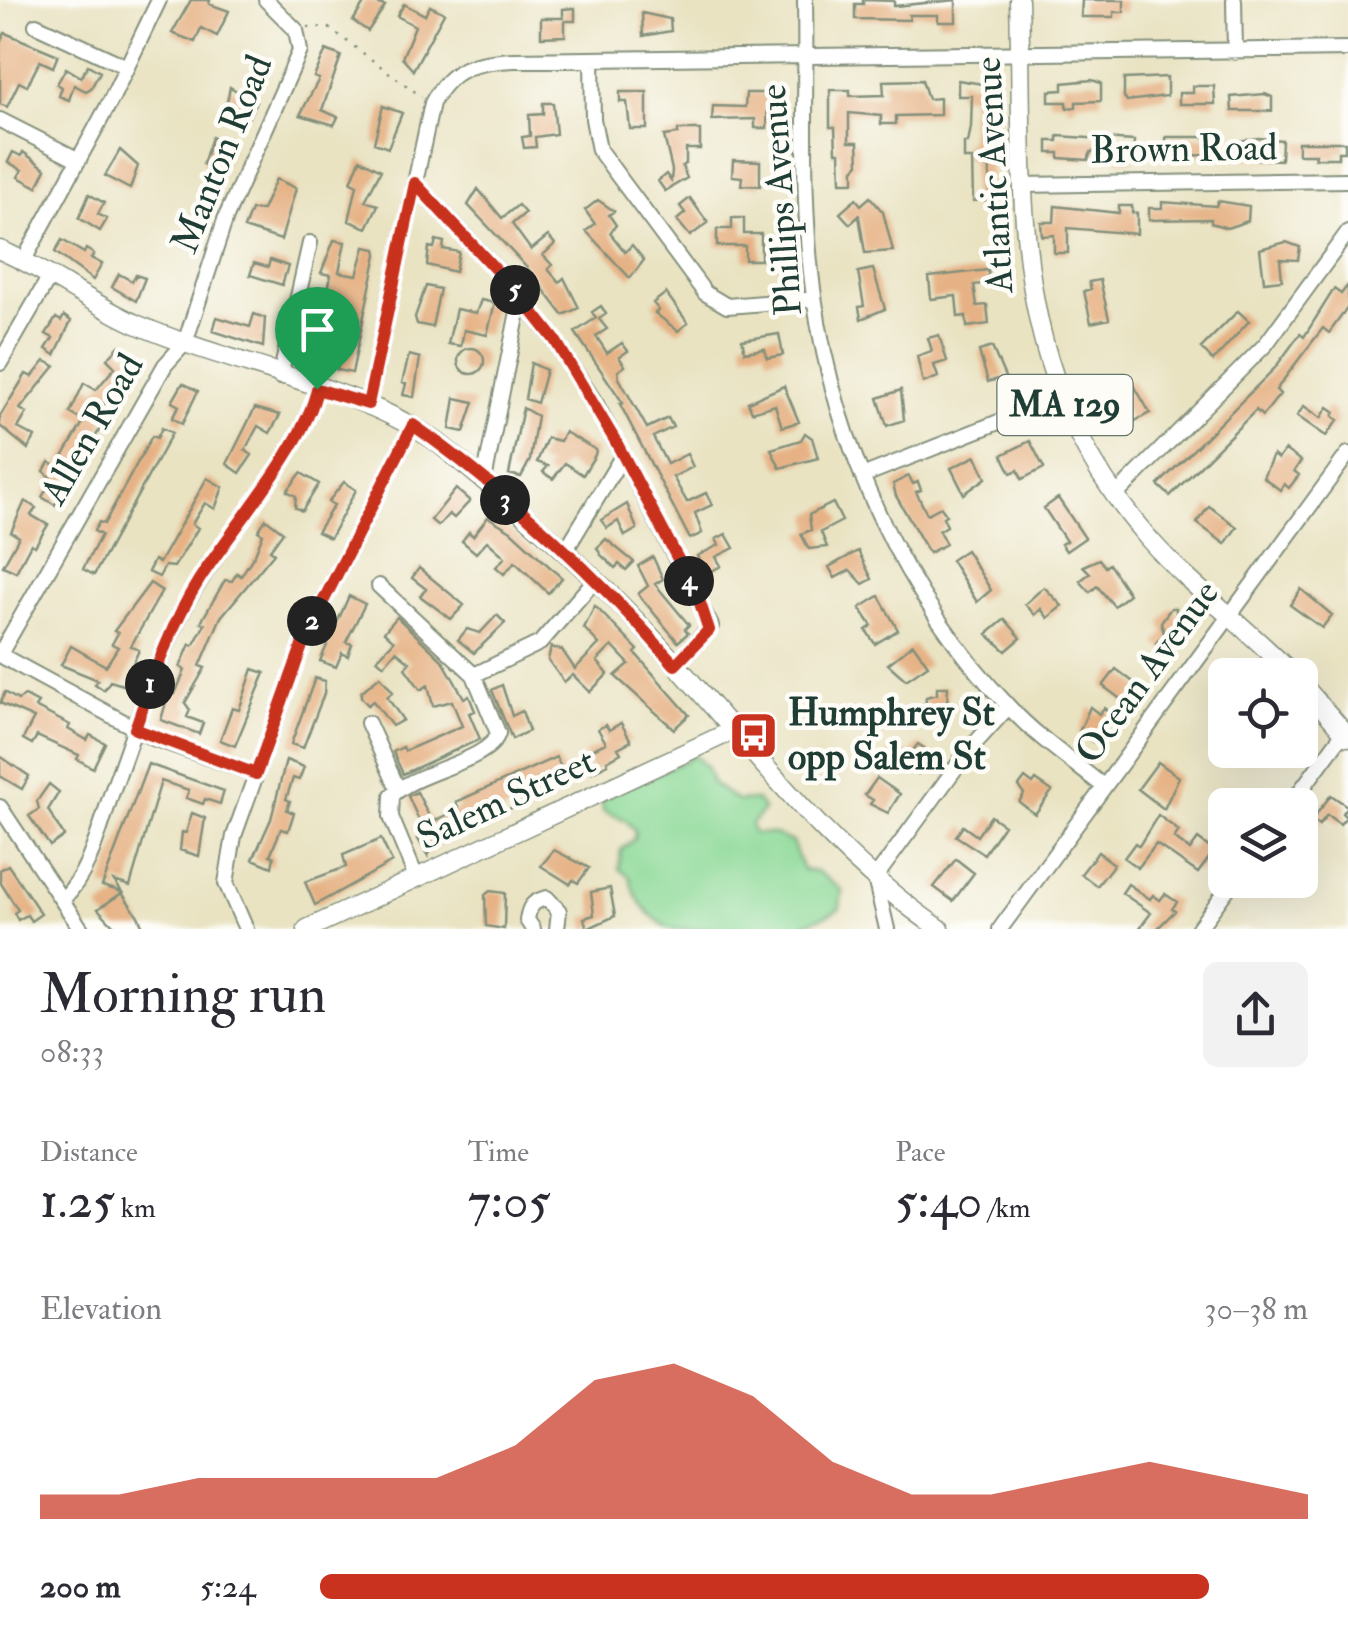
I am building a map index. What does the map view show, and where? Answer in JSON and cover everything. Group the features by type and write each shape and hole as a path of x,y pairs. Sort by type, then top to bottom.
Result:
{"main road":[{"name":"Atlantic Avenue","path":"1019,0 1021,185 1031,298 1062,397 1097,468 1159,549 1275,658"},
{"path":"0,250 133,323 280,377 368,404 413,425 484,480 594,581 875,878 940,929"},
{"path":"1318,702 1346,734"},
{"name":"Salem Street","path":"307,929 337,923 416,877 734,730"}],"street":[{"path":"24,260 159,0"},
{"name":"Manton Road","path":"184,343 226,217 300,52 296,30 266,0"},
{"name":"Phillips Avenue","path":"804,0 807,207 814,299 848,440 862,476 922,592 1008,706 1103,786"},
{"path":"1234,0 1235,52"},
{"path":"36,25 127,67"},
{"path":"368,404 432,103 452,73 477,62 1348,50"},
{"path":"592,60 592,119 599,150 705,292 727,306 814,299"},
{"path":"0,120 79,160"},
{"name":"Brown Road","path":"1021,185 1348,180"},
{"path":"415,183 521,297 555,340 624,456 710,626 675,665"},
{"path":"1116,496 1266,344 1348,232"},
{"path":"280,377 310,243"},
{"path":"0,363 50,276"},
{"path":"484,480 521,297"},
{"name":"Allen Road","path":"0,654 164,365 184,343"},
{"path":"62,900 81,875 161,655 187,602 298,433 317,389"},
{"path":"862,476 1062,397"},
{"path":"246,929 224,871 256,774 306,635 413,425"},
{"name":"Ocean Avenue","path":"1000,929 1348,454"},
{"path":"564,553 624,456"},
{"path":"474,675 540,643 594,581"},
{"path":"379,586 474,675 494,719 496,741 398,789 389,810 416,877"},
{"path":"0,654 135,729 256,774"},
{"path":"886,929 875,878 968,751 1008,706"},
{"path":"368,722 398,789"},
{"path":"1303,788 1346,734"},
{"path":"0,808 81,929"},
{"path":"533,929 527,920 528,910 536,901 547,898 560,910 558,929"},
{"path":"1198,929 1221,898"}],"path":[{"path":"306,27 329,28 432,103"}],"green space":[{"path":"695,756 707,768 712,783 737,801 757,800 764,810 751,824 753,833 773,834 792,842 803,870 818,872 842,890 840,908 797,929 670,929 651,914 639,901 630,877 619,869 621,850 634,839 635,831 626,820 603,811 602,798"}],"building":[{"path":"191,0 210,0 209,4 229,11 217,36 201,28 195,42 172,33"},
{"path":"366,0 385,6 368,31 353,21"},
{"path":"863,0 894,1 894,6 956,0 956,22 938,22 938,15 909,15 910,20 855,19 855,4 863,4"},
{"path":"1082,0 1124,0 1124,12 1114,12 1114,17 1081,17"},
{"path":"404,4 425,15 430,6 444,13 413,70 402,58 415,26 397,16"},
{"path":"575,8 575,21 565,21 565,36 541,37 541,18 563,18 563,9"},
{"path":"642,13 670,19 671,31 643,36"},
{"path":"5,33 58,55 53,67 40,61 27,86 19,82 7,107 0,104 0,43"},
{"path":"326,50 341,56 322,110 338,117 334,125 300,115 319,79 314,77"},
{"path":"88,65 100,72 91,88 86,91 74,85 69,100 59,96 62,87 57,84 66,68 81,77"},
{"path":"1167,77 1167,96 1127,101 1124,97 1124,79"},
{"path":"922,80 928,99 940,98 940,115 896,116 896,124 881,124 881,116 849,113 849,142 858,142 859,164 854,169 854,182 841,182 835,127 830,127 830,90 850,90 850,96 884,95 883,81"},
{"path":"958,80 989,85 990,200 973,201 972,159 964,159 972,96 958,96"},
{"path":"1063,83 1101,83 1101,101 1076,102 1076,107 1067,108 1067,102 1049,102 1049,91 1063,90"},
{"path":"1193,86 1214,86 1215,104 1179,104 1179,93 1193,93"},
{"path":"230,87 256,102 248,118 226,107"},
{"path":"620,92 647,92 647,129 630,129 627,102 620,102"},
{"path":"746,93 768,93 767,128 755,128 755,119 712,120 713,106 745,107"},
{"path":"1231,97 1272,97 1272,111 1232,111"},
{"path":"543,103 553,103 556,134 535,137 536,147 524,148 522,137 530,136 529,115 543,114"},
{"path":"383,106 402,113 388,148 374,143"},
{"path":"678,130 700,130 700,149 686,149 686,163 682,166 687,178 665,191 658,181 666,174 671,181 672,170 664,136 678,134"},
{"path":"1058,136 1134,141 1133,161 1118,161 1118,151 1091,152 1088,160 1059,158 1059,153 1048,153 1048,141 1058,141"},
{"path":"212,137 231,147 221,172 203,164"},
{"path":"1166,137 1208,137 1208,155 1167,156"},
{"path":"1282,140 1281,160 1237,158 1238,141"},
{"path":"1298,142 1345,142 1345,152 1338,152 1338,158 1315,158 1316,154 1298,154"},
{"path":"120,150 138,166 130,189 105,176"},
{"path":"13,152 21,156 23,152 46,169 37,187 18,177 22,170 8,162"},
{"path":"360,159 381,170 365,201 378,205 367,228 349,221 357,185 351,182"},
{"path":"733,160 760,161 760,186 741,185 742,177 732,176"},
{"path":"276,179 296,188 281,240 244,228 251,210 262,210"},
{"path":"478,189 502,218 518,205 525,213 512,224 531,250 548,236 555,244 543,255 552,265 548,269 559,282 564,278 579,308 563,315 528,269 468,205"},
{"path":"89,194 104,203 98,214 107,219 100,231 79,218"},
{"path":"870,197 883,212 893,251 865,253 859,216 850,224 840,213 856,199 861,205"},
{"path":"690,198 708,223 690,236 677,220 685,213 680,206"},
{"path":"598,200 614,211 609,215 616,225 610,233 625,252 632,245 644,260 630,278 586,231 595,224 585,210"},
{"path":"1218,201 1249,206 1248,221 1227,228 1211,223 1211,219 1149,220 1149,208 1162,208 1162,202 1216,206"},
{"path":"1055,206 1119,213 1119,206 1132,206 1132,213 1137,213 1137,234 1068,228 1068,253 1054,253 1054,235 1042,236 1041,222 1054,222"},
{"path":"732,218 744,218 744,234 761,234 761,260 745,260 745,246 717,246 717,229 732,229"},
{"path":"62,240 84,253 86,249 94,254 91,258 102,264 93,280 55,252"},
{"path":"334,240 345,242 339,272 357,275 365,247 376,249 377,254 352,373 337,370 351,300 327,295 331,275 321,273"},
{"path":"436,240 444,242 443,249 459,252 455,272 427,265 429,247 434,248"},
{"path":"1286,242 1300,247 1298,260 1280,259 1282,280 1264,282 1260,249"},
{"path":"270,260 288,266 282,285 250,275 254,263 268,267"},
{"path":"873,269 885,309 861,319 859,307 864,306 858,272"},
{"path":"988,270 989,283 974,285 977,306 987,305 989,324 967,327 966,316 958,317 956,296 931,299 929,277"},
{"path":"119,274 132,281 136,275 145,278 136,301 112,287"},
{"path":"1100,280 1109,319 1091,323 1084,291 1091,289 1089,282"},
{"path":"1348,285 1348,307 1329,333 1323,328 1276,390 1280,394 1269,408 1262,416 1256,410 1170,496 1158,485 1275,368 1300,334 1304,337 1334,289 1341,294"},
{"path":"426,286 440,289 432,327 417,324 415,317"},
{"path":"666,293 688,323 678,331 655,313 659,310 653,303"},
{"path":"313,298 328,300 325,315 344,319 342,327 309,320"},
{"path":"481,300 495,303 487,335 464,330 461,346 448,344 456,309 476,313"},
{"path":"601,306 606,314 599,319 607,329 596,336 607,353 622,343 628,351 619,357 625,366 618,371 619,378 647,428 668,418 673,427 653,437 667,464 687,454 693,467 673,477 687,502 706,493 712,505 695,513 702,533 690,539 620,404 623,403 575,332 596,318 592,312"},
{"path":"1238,311 1249,321 1213,361 1201,348"},
{"path":"254,314 265,318 263,347 213,331 217,317 250,327"},
{"path":"64,316 71,321 55,355 46,349 53,338 46,334 56,318 61,321"},
{"path":"779,334 783,355 767,358 765,349 745,352 742,340"},
{"path":"939,335 947,361 934,365 938,377 923,383 917,356 932,351 928,338"},
{"path":"119,346 133,359 97,415 105,420 81,462 76,460 55,505 42,497 52,480 44,471 49,462 57,467 84,421 70,413 84,383 96,390 115,367 107,359"},
{"path":"992,347 1005,377 988,382 979,351"},
{"path":"471,348 480,352 484,361 480,370 471,374 462,370 458,361 462,352"},
{"path":"409,355 420,358 414,397 403,395"},
{"path":"45,361 55,366 20,409 27,413 18,428 35,437 28,449 0,426 0,416 26,374 32,377"},
{"path":"531,363 546,370 537,403 525,399"},
{"path":"1131,380 1150,413 1131,423 1119,399 1127,395 1122,385"},
{"path":"183,383 198,391 182,424 172,418 179,406 172,402"},
{"path":"784,386 799,422 782,427 775,405 752,412 748,402"},
{"path":"901,390 904,420 887,426 878,398"},
{"path":"455,398 474,402 464,432 450,429"},
{"path":"1304,406 1321,418 1328,407 1335,412 1333,416 1338,420 1326,436 1297,416"},
{"path":"255,408 280,415 270,433 258,426 245,450 252,455 240,473 227,464"},
{"path":"523,408 537,416 530,460 521,477 509,474"},
{"path":"162,428 172,433 94,575 83,569 101,535 94,531 99,522 104,524 152,436 157,438"},
{"path":"565,432 596,450 595,455 583,475 565,463 553,479 543,472 548,466 537,462 547,438 560,441"},
{"path":"805,433 812,438 818,458 780,468 771,449 801,440"},
{"path":"1030,441 1044,468 1022,479 1018,470 1011,473 1002,455"},
{"path":"1285,450 1301,461 1294,471 1299,475 1289,488 1284,484 1280,490 1263,477 1273,455 1278,459"},
{"path":"976,456 986,478 964,494 951,468"},
{"path":"301,473 319,484 302,511 295,507 296,496 287,491"},
{"path":"909,476 913,484 918,482 921,490 916,492 927,514 941,507 946,515 943,517 947,526 939,531 946,544 929,553 896,496 893,484"},
{"path":"207,478 223,487 215,509 205,503 192,524 198,528 174,567 165,566 159,577 148,572 154,560 159,563"},
{"path":"344,482 356,490 330,538 317,532 334,505 328,502"},
{"path":"456,489 470,501 454,518 449,514 438,526 431,520"},
{"path":"1058,498 1085,538 1066,551 1061,544 1066,541 1044,508"},
{"path":"25,501 36,508 31,515 48,525 35,546 31,544 16,572 3,566 19,537 11,532"},
{"path":"833,503 842,521 821,532 827,547 809,549 801,534 811,530 809,515"},
{"path":"627,504 637,529 625,536 618,521 607,528 601,520"},
{"path":"1209,506 1237,527 1225,544 1197,523"},
{"path":"488,517 511,531 562,578 548,593 515,562 504,574 496,567 505,557 487,541 476,553 462,541 469,532 473,536"},
{"path":"266,519 283,532 270,550 274,553 221,617 200,666 205,668 185,703 190,710 187,717 203,723 199,734 161,720 169,692 175,694 185,670 180,667 190,644 193,646 205,624 201,622 225,580 232,581 237,573 241,576 255,554 263,534 258,531"},
{"path":"726,534 734,548 716,557 721,566 706,574 697,556 719,545 716,539"},
{"path":"606,539 634,562 626,570 619,564 615,568 601,555 597,548"},
{"path":"966,550 991,590 977,602 951,560"},
{"path":"858,551 872,579 863,584 850,570 835,578 829,567"},
{"path":"653,557 663,579 655,584 689,625 685,629 688,633 678,642 638,594 648,586 638,566"},
{"path":"1099,559 1105,567 1109,564 1129,594 1114,606 1097,586 1090,592 1080,581 1090,573 1083,566"},
{"path":"419,568 464,605 451,619 420,596 426,589 412,578"},
{"path":"150,583 162,591 131,646 139,650 123,685 110,681 104,690 95,684 98,680 61,665 71,646 106,666 118,647 112,644 118,633 114,631"},
{"path":"1044,587 1062,606 1048,618 1041,609 1035,615 1025,604"},
{"path":"1301,589 1332,615 1322,628 1290,605"},
{"path":"349,596 365,604 346,642 352,644 348,656 342,653 336,667 320,661"},
{"path":"879,596 898,630 875,644 866,630 872,626 860,608"},
{"path":"595,606 638,650 635,653 689,715 674,729 615,676 629,664 612,646 597,661 608,674 590,692 573,675 564,682 548,660 551,647 562,650 575,669 599,644 584,628"},
{"path":"1171,608 1176,608 1176,614 1193,630 1179,646 1172,640 1164,650 1156,643 1164,634 1161,622"},
{"path":"497,615 505,623 474,653 458,640 467,629 480,633"},
{"path":"397,617 443,661 464,698 469,696 475,711 469,713 480,739 403,774 393,752 403,747 405,751 462,726 452,701 433,706 428,685 421,690 405,668 410,662 396,651 384,665 377,659 394,641 384,632"},
{"path":"1005,619 1021,638 1006,651 987,634"},
{"path":"913,644 928,665 906,680 888,664"},
{"path":"253,669 265,673 235,746 220,740 232,708 239,710"},
{"path":"1116,669 1140,687 1127,704 1103,686"},
{"path":"380,676 393,692 387,697 403,720 392,726 373,701 368,705 361,697 361,692"},
{"path":"315,678 325,681 324,694 303,748 291,744"},
{"path":"502,685 512,716 522,711 529,731 512,739 492,690"},
{"path":"937,687 948,687 946,722 925,715 926,697 937,694"},
{"path":"5,692 18,700 25,696 38,703 35,707 70,725 68,729 87,740 90,735 105,743 93,768 77,759 79,755 37,736 32,744 23,739 34,718 0,703"},
{"path":"1090,707 1099,714 1104,708 1111,714 1093,742 1079,732"},
{"path":"621,723 631,741 618,748 621,753 608,764 592,772 584,753 606,743 598,729 606,725 609,730"},
{"path":"918,744 930,752 918,774 897,760 894,762 887,753 897,747 909,755"},
{"path":"0,756 29,776 22,789 0,776"},
{"path":"556,757 566,776 560,779 563,785 457,832 459,836 431,847 428,856 418,839 416,829 422,827 408,796 417,792 432,822 459,809 456,802"},
{"path":"286,760 304,767 299,780 293,778 286,799 290,801 287,810 294,813 288,831 281,829 270,855 274,857 272,867 253,859 271,819"},
{"path":"1158,762 1179,777 1164,809 1138,789"},
{"path":"148,764 224,791 220,804 205,799 203,804 186,798 189,790 161,781 130,886 114,881 122,892 102,886"},
{"path":"877,778 900,794 888,813 870,804 873,800 865,795"},
{"path":"1025,778 1052,791 1035,814 1019,802 1024,794 1019,786"},
{"path":"49,784 59,792 48,810 64,836 50,846 29,816 39,809 37,801"},
{"path":"1331,795 1347,806 1342,813 1346,817 1340,824 1327,815 1319,825 1318,812"},
{"path":"192,813 205,818 199,856 180,850 182,832 186,833"},
{"path":"1158,815 1179,831 1174,838 1190,850 1198,839 1208,846 1208,859 1198,873 1156,844 1138,868 1124,858 1135,843 1139,846"},
{"path":"991,816 1004,825 984,854 956,836 963,826 977,836"},
{"path":"381,839 392,862 315,905 305,882 346,867 343,855"},
{"path":"554,850 589,868 578,883 573,880 570,884 541,866"},
{"path":"1098,852 1114,864 1097,886 1081,874"},
{"path":"956,859 974,873 953,901 934,887"},
{"path":"8,865 41,914 31,921 27,915 18,920 14,913 18,910 0,882 0,870"},
{"path":"1128,884 1150,899 1153,895 1160,900 1165,894 1177,902 1172,909 1175,911 1157,929 1139,929 1151,913 1122,893"},
{"path":"610,888 615,916 587,929 584,918 594,915 591,892"},
{"path":"490,891 505,893 504,929 486,926 485,895"},
{"path":"122,893 144,929 117,929 98,909"}],"place":[{"name":"Humphrey St opp Salem St","path":"753,735"}],"route":[{"path":"415,183 521,297 555,340 596,404 698,597 709,620 709,630 675,665 640,625 564,553 462,461 413,425 306,635 256,774 135,729 161,655 198,581 298,433 317,389 368,404 415,183"}]}
